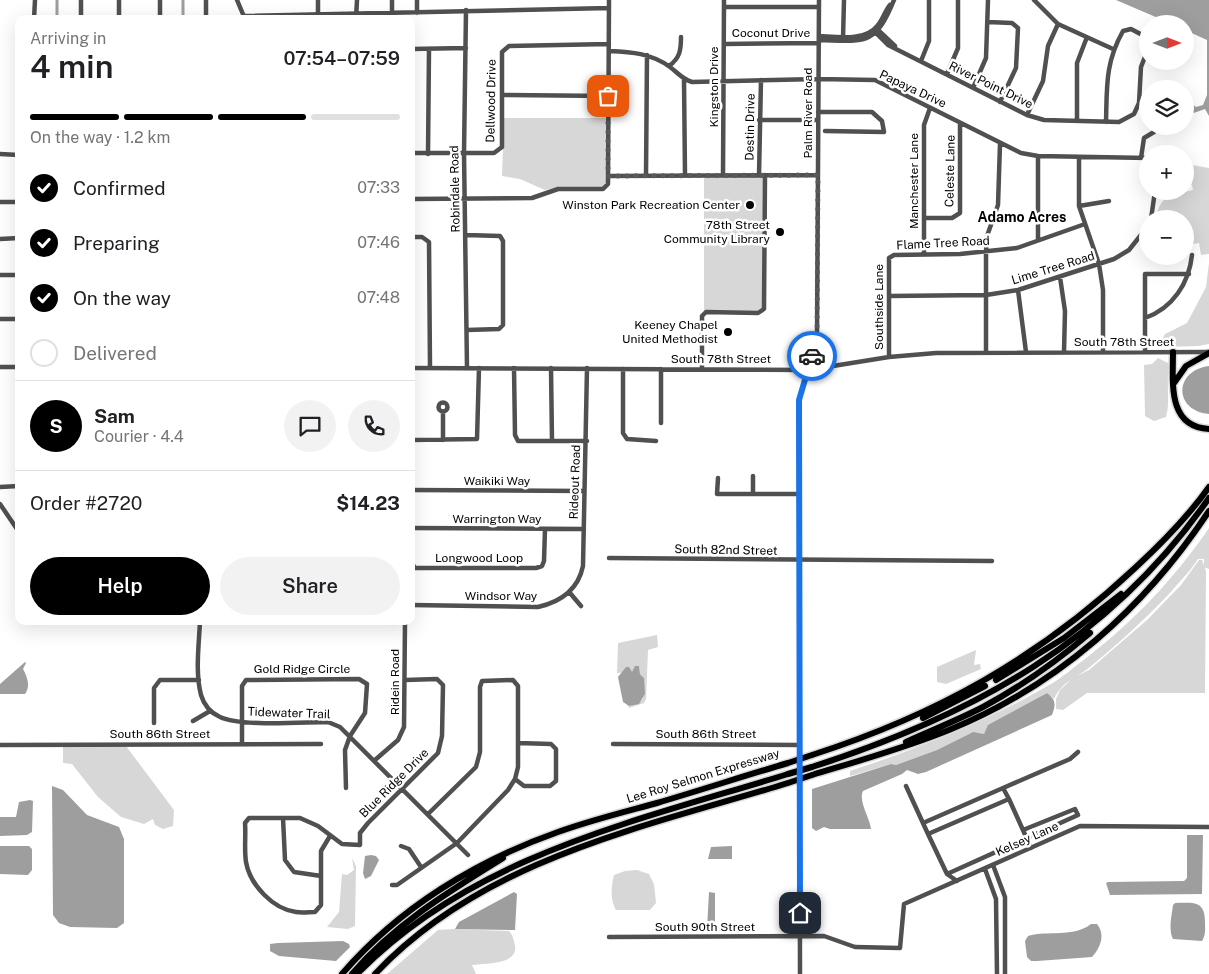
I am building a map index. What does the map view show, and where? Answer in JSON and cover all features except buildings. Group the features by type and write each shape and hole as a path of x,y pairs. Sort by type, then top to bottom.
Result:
{"highway":[{"path":"1173,352 1174,403 1181,415 1194,426 1209,429"},
{"path":"1173,384 1186,366 1209,352"},
{"name":"Lee Roy Selmon Expressway","path":"342,974 380,934 420,903 472,870 526,845 569,828 867,738 911,719 991,678 1050,639 1091,608 1178,525 1209,487"},
{"path":"357,972 389,944 437,908 511,866 572,842 877,746 919,729 1009,684 1083,633 1152,570 1209,498"},
{"path":"376,973 407,944 447,914 520,871 572,850 930,738 986,713 1043,681 1078,656 1126,614 1162,576 1209,511"},
{"path":"893,750 984,707 1058,659 1120,606 1152,574 1162,558"},
{"path":"867,738 882,735 933,713 1010,672 1086,622 1146,572 1152,570"},
{"path":"357,972 389,938 425,908 526,845"}],"street":[{"path":"34,15 35,0"},
{"path":"81,0 81,15"},
{"path":"119,0 119,15"},
{"path":"160,0 160,15"},
{"path":"206,0 206,15"},
{"path":"237,0 244,15"},
{"path":"318,0 318,14"},
{"path":"356,13 357,0"},
{"path":"392,0 392,12"},
{"path":"417,0 417,13"},
{"path":"415,199 532,198 558,189 603,189 608,184 609,0"},
{"name":"Kingston Drive","path":"723,175 724,0"},
{"name":"Palm River Road","path":"800,974 799,400 817,338 819,0"},
{"path":"843,39 844,0"},
{"path":"875,30 894,0"},
{"path":"921,61 929,41 929,0"},
{"path":"947,74 958,48 958,0"},
{"path":"974,88 986,58 988,0"},
{"path":"1034,0 1058,24 1113,49"},
{"path":"724,7 819,7"},
{"path":"300,15 609,8"},
{"name":"Robindale Road","path":"466,10 464,153 467,368"},
{"path":"988,22 1012,22 1018,28 1016,68 1000,102"},
{"path":"1027,115 1043,81 1048,46 1058,24"},
{"path":"1106,122 1107,70 1113,49 1123,32 1131,28 1139,33"},
{"name":"Coconut Drive","path":"724,44 843,39 857,37 875,30"},
{"name":"River Point Drive","path":"875,30 888,45 895,46 1027,115 1044,120 1119,122 1134,114 1139,104 1141,70"},
{"path":"669,66 676,60 681,50 681,37"},
{"path":"1077,120 1077,63 1087,37"},
{"name":"Dellwood Drive","path":"464,153 494,153 499,151 502,146 502,52 508,46 609,44"},
{"path":"415,49 466,48"},
{"path":"428,154 429,49"},
{"path":"609,51 647,55 669,66 684,80 685,175"},
{"path":"646,175 647,55"},
{"name":"Papaya Drive","path":"684,80 692,82 818,78 876,80 1021,153 1038,156 1079,158 1139,158"},
{"name":"Destin Drive","path":"702,369 702,316 706,312 758,313 764,309 760,120 761,80"},
{"path":"502,94 608,96"},
{"name":"Manchester Lane","path":"924,254 924,125 930,108"},
{"path":"818,112 872,112 882,121 884,132 825,131"},
{"path":"760,120 818,120"},
{"name":"Celeste Lane","path":"924,218 952,218 960,213 960,123"},
{"path":"1143,145 1144,138 1149,135"},
{"path":"986,353 987,236 998,205 1000,144"},
{"path":"415,153 464,153"},
{"path":"0,154 15,154"},
{"path":"1038,156 1038,239"},
{"path":"1079,158 1079,206 1099,264 1103,290 1103,352"},
{"path":"608,176 818,175"},
{"path":"1079,206 1109,201"},
{"path":"0,202 15,202"},
{"name":"Flame Tree Road","path":"888,258 894,255 960,254 1017,248 1085,224"},
{"path":"466,235 500,236 503,241 502,325 500,329 467,330"},
{"path":"415,237 422,237 429,242 430,368"},
{"name":"Lime Tree Road","path":"889,296 986,295 1018,290 1114,259 1129,250 1139,237"},
{"path":"0,239 15,238"},
{"name":"Southside Lane","path":"888,258 889,357"},
{"path":"1146,318 1156,314 1175,297 1189,274 1190,265"},
{"path":"1145,352 1145,274 1189,274"},
{"path":"0,276 15,275"},
{"path":"1060,277 1066,311 1064,352"},
{"path":"1018,290 1026,352"},
{"path":"0,319 15,319"},
{"name":"South 78th Street","path":"415,368 808,370 889,357 936,353 1209,352"},
{"path":"0,367 15,367"},
{"path":"415,440 477,439 479,368"},
{"path":"514,368 515,435 518,441 587,441"},
{"path":"551,368 552,441"},
{"name":"Rideout Road","path":"570,592 582,574 583,491 587,441 587,368"},
{"path":"623,369 623,433 627,440 656,441"},
{"path":"661,369 661,423"},
{"path":"443,412 443,440"},
{"path":"753,476 753,494"},
{"path":"718,478 717,494 799,494"},
{"path":"0,487 15,486"},
{"name":"Waikiki Way","path":"415,490 583,491"},
{"path":"0,504 15,526"},
{"name":"Warrington Way","path":"415,528 584,529"},
{"name":"Longwood Loop","path":"415,568 536,568 542,566 544,561 545,529"},
{"name":"South 82nd Street","path":"609,558 992,561"},
{"path":"570,592 581,606"},
{"name":"Windsor Way","path":"415,605 538,607 554,602 570,592"},
{"path":"193,721 210,711 202,696 199,680 200,625"},
{"name":"Ridein Road","path":"375,760 398,740 404,727 405,625"},
{"name":"Gold Ridge Circle","path":"242,744 242,686 246,680 359,679 366,684 366,713 350,736"},
{"name":"Blue Ridge Drive","path":"330,836 342,844 360,845 360,833 368,823 438,753 442,728 443,685 437,679 404,680"},
{"path":"154,723 154,688 160,680 199,680"},
{"path":"392,885 397,885 457,844 508,790 515,779 518,768 518,686 514,680 482,681 480,687 480,752 476,767 428,814"},
{"name":"Tidewater Trail","path":"210,711 222,718 242,722 328,722 340,726 468,855"},
{"path":"346,788 345,750 350,736"},
{"path":"515,779 524,786 550,786 556,780 556,749 551,744 518,743"},
{"name":"South 86th Street","path":"0,745 320,744"},
{"name":"South 86th Street","path":"613,744 800,745"},
{"path":"923,823 1070,759 1078,752"},
{"path":"906,786 947,874 957,881"},
{"path":"1004,788 1031,848"},
{"path":"928,834 1008,799"},
{"path":"947,874 1078,815 1075,809 1023,830"},
{"path":"249,818 300,818 318,826 330,836 321,851 321,904 316,912 296,912 282,908 266,898 255,883 246,863 245,822 249,818"},
{"path":"283,818 285,860 294,872 321,876"},
{"name":"Kelsey Lane","path":"900,948 904,904 1080,826 1209,826"},
{"path":"401,846 409,849 421,867"},
{"path":"993,866 1004,897 1005,974"},
{"path":"985,869 996,899 997,974"},
{"name":"South 90th Street","path":"609,937 830,938 845,945 855,947 900,948"},
{"path":"997,947 1005,947"}],"shaded area":[{"path":"1116,0 1209,0 1209,116 1205,109 1194,113 1194,106 1196,107 1203,105 1207,95 1207,40 1194,34 1194,15 1151,15"},
{"path":"504,118 607,118 607,184 602,188 558,187 545,190 520,179 502,176"},
{"path":"1194,165 1209,168 1209,254 1201,255 1199,243 1194,244 1194,210 1158,210 1164,200 1194,200"},
{"path":"704,175 763,175 762,311 704,313"},
{"path":"1209,263 1209,344 1164,347 1161,342 1165,334 1187,323 1206,287"},
{"path":"1158,358 1170,364 1168,404 1166,417 1154,421 1145,416 1144,365 1152,364"},
{"path":"1209,366 1209,414 1197,411 1189,406 1184,399 1182,391 1189,375 1197,369"},
{"path":"1209,528 1209,569 1204,567 1204,559 1198,559 1169,594 1131,632 1085,671 1065,684 1054,699 1047,693 989,725 984,734 971,733 937,750 896,765 891,764 850,776 850,771 902,753 978,722 1060,678 1103,645 1137,614 1182,565"},
{"path":"1199,560 1202,560 1206,571 1205,693 1087,693 1063,710 1056,709 1056,699 1060,690 1073,678 1089,670 1147,620 1181,585"},
{"path":"657,635 658,647 648,650 646,699 644,703 629,708 628,706 640,702 644,696 644,678 640,674 639,666 633,672 617,673 618,643"},
{"path":"976,650 974,665 980,664 981,669 946,684 937,682 937,667"},
{"path":"25,662 23,669 28,684 25,694 0,694 0,684"},
{"path":"635,666 639,666 640,674 644,678 645,694 639,704 629,706 623,702 618,677 626,667 629,667 632,672"},
{"path":"1047,693 1054,702 1052,715 926,772 918,774 907,770 863,791 863,805 871,829 830,829 824,827 816,831 812,828 812,789 891,764 896,765 937,750 973,732 984,734 988,725"},
{"path":"63,746 126,746 174,810 173,826 163,829 155,825 153,819 144,824 121,817 98,797 72,764 63,763"},
{"path":"52,786 63,790 87,815 119,827 124,839 124,923 117,928 70,927 59,923 53,915"},
{"path":"33,801 32,832 27,835 0,836 0,817 16,817 19,802"},
{"path":"1187,835 1203,835 1202,894 1110,895 1106,883 1108,882 1184,881 1187,878"},
{"path":"0,846 29,846 32,849 32,870 28,875 0,874"},
{"path":"732,846 732,859 708,859 711,847"},
{"path":"365,856 376,856 379,860 371,876 365,879 363,873"},
{"path":"352,858 356,866 355,926 348,929 327,927 339,912 342,874 347,875 354,870"},
{"path":"637,870 649,874 654,884 656,903 650,910 616,910 612,893 614,875 625,871"},
{"path":"514,892 517,894 515,930 455,929 459,922"},
{"path":"709,892 715,893 715,929 707,929"},
{"path":"1175,903 1197,904 1203,910 1205,930 1202,941 1173,939 1171,922 1173,905"},
{"path":"1091,924 1097,924 1101,933 1101,941 1092,957 1031,961 1027,957 1025,941 1028,936 1076,931"},
{"path":"438,930 509,931 514,940 515,952 506,960 472,965 476,974 387,974"},
{"path":"343,941 349,944 350,947 336,961 279,956 270,951 270,944"}],"waterway":[{"path":"57,0 57,15"},
{"path":"183,0 183,15"}],"way so far":[{"path":"608,96 608,176 818,175 817,338 812,356"}],"place":[{"name":"Winston Park Recreation Center","path":"750,205"},
{"name":"78th Street Community Library","path":"780,232"},
{"name":"Keeney Chapel United Methodist","path":"728,332"}],"district":[{"name":"Adamo Acres","path":"1022,217"}],"route":[{"path":"800,913 799,400 812,356"}]}
